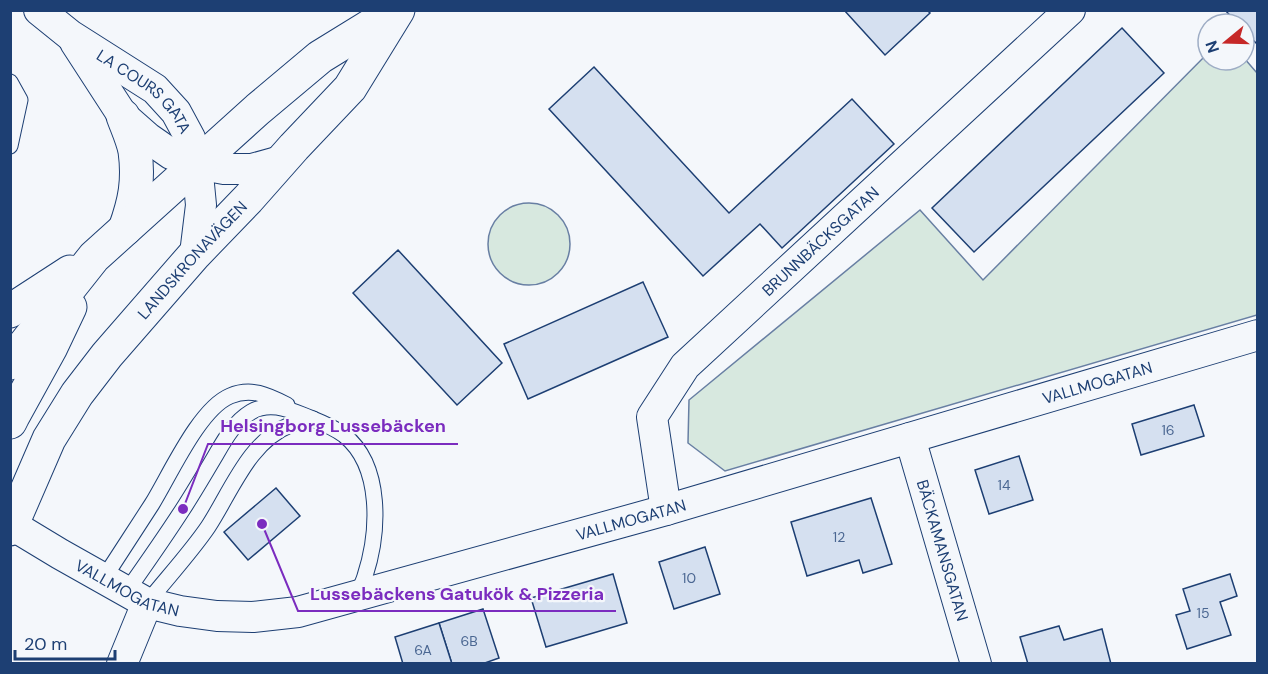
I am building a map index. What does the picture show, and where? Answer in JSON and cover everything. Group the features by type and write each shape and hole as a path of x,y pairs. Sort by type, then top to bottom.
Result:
{"main road":[{"name":"LANDSKRONAVÄGEN","path":"11,524 49,439 77,394 107,355 195,254 350,88 397,10"},
{"name":"LANDSKRONAVÄGEN","path":"10,363 94,257 258,109 320,57 397,10"},
{"path":"123,116 134,150 137,183 134,204 125,229"},
{"path":"10,311 94,257"},
{"path":"10,422 51,347 94,257"}],"street":[{"name":"LA COURS GATA","path":"39,10 70,35 155,89 176,112 190,138 197,164 201,206 195,254"},
{"name":"BRUNNBÄCKSGATAN","path":"666,510 652,417 685,366 1070,10"},
{"name":"LA COURS GATA","path":"70,35 123,116 171,154 197,164 224,170 252,169 281,161"},
{"name":"VALLMOGATAN","path":"11,524 126,591 180,611 253,617 298,612 666,510 1257,335"},
{"name":"BÄCKAMANSGATAN","path":"910,438 976,663"},
{"path":"122,663 126,591"}],"lane":[{"path":"10,82 20,100 10,146"},
{"path":"126,591 152,504 195,431 217,404 228,396 251,391 261,393 313,419"},
{"path":"126,591 183,508 230,432 251,412 268,406 287,409 327,425 344,436 358,451 367,468 376,506 373,537 365,576 356,597"},
{"path":"126,591 206,529 262,442 291,424 313,419"}],"shaded area":[{"path":"1196,65 1196,72 1257,73 1257,315 725,471 688,443 689,400 920,210 983,280"},
{"path":"521,203 537,203 552,210 563,221 570,236 567,260 558,273 537,285 521,285 506,278 495,267 488,252 488,236 495,221 506,210"}],"building":[{"path":"844,10 927,10 930,13 885,55"},
{"path":"1225,10 1258,10 1258,45 1256,43 1256,12 1227,12"},
{"path":"1122,28 1164,73 974,252 932,208"},
{"path":"594,67 729,213 852,99 894,144 782,248 760,224 703,276 549,109"},
{"path":"398,250 502,363 457,405 353,293"},
{"path":"643,282 668,337 528,399 504,344"},
{"path":"1194,405 1204,436 1141,455 1132,424"},
{"path":"1019,456 1033,500 989,514 975,470"},
{"path":"276,488 300,516 248,560 224,532"},
{"path":"871,498 892,564 863,573 859,560 807,576 791,522"},
{"path":"705,547 720,594 674,609 659,562"},
{"path":"613,574 627,623 546,647 531,598"},
{"path":"1230,574 1237,596 1220,602 1231,635 1187,649 1176,615 1190,611 1183,589"},
{"path":"483,609 499,658 482,664 452,664 439,623"},
{"path":"439,623 452,664 403,664 395,637"},
{"path":"1059,626 1064,640 1102,629 1111,664 1028,664 1020,637"}],"place":[{"name":"Helsingborg Lussebäcken","path":"183,509"},
{"name":"Lussebäckens Gatukök & Pizzeria","path":"262,524"}]}
